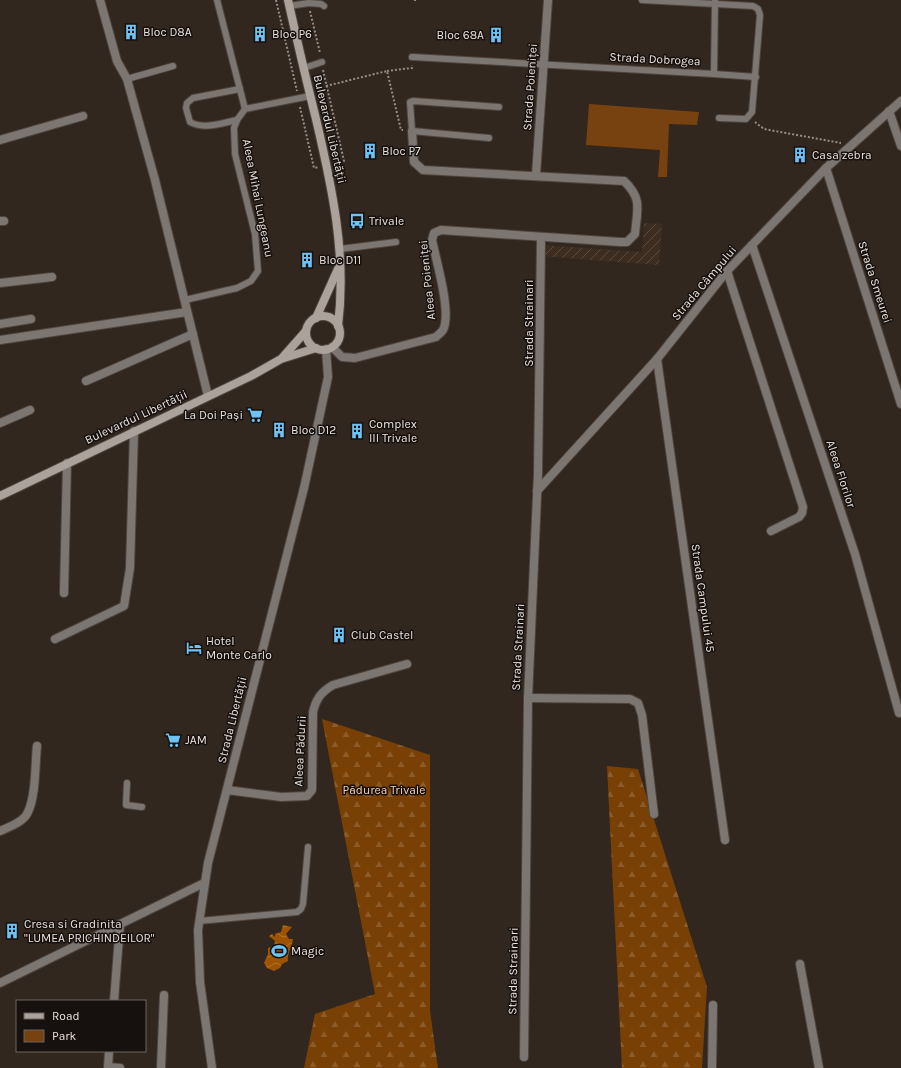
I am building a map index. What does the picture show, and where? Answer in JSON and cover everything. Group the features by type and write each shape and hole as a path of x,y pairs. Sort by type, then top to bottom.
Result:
{"main road":[{"name":"Bulevardul Libertății","path":"289,3 333,191 340,249 340,305 338,326"},
{"name":"Bulevardul Libertății","path":"316,318 330,290 340,264"},
{"path":"326,317 335,322 338,326 339,338 329,348 316,348 308,342 306,331 311,321 316,318 326,317"},
{"name":"Bulevardul Libertății","path":"281,359 306,331"},
{"name":"Bulevardul Libertății","path":"0,496 208,396 281,359 316,348"}],"street":[{"path":"100,0 117,61 127,79 155,180 208,396"},
{"name":"Strada Poieniței","path":"536,175 548,0"},
{"name":"Strada Câmpului","path":"537,491 657,360 727,271 826,168 901,101"},
{"path":"889,111 901,146"},
{"path":"0,140 83,116"},
{"path":"412,131 414,162 423,170 536,175"},
{"name":"Strada Smeurei","path":"826,168 901,404"},
{"name":"Aleea Poieniței","path":"329,348 342,357 355,358 436,337 442,331 446,317 432,240 434,233 441,230 541,238 628,242 635,234 638,202 634,190 624,181 536,175"},
{"name":"Strada Strainari","path":"524,1057 528,698 537,491 541,238"},
{"name":"Aleea Florilor","path":"752,245 855,554 899,713"},
{"path":"727,271 803,507 802,513 799,517 771,531"},
{"path":"0,283 52,277"},
{"path":"0,340 188,312"},
{"path":"0,324 31,319"},
{"path":"86,380 193,334"},
{"name":"Strada Libertății","path":"212,1068 200,982 198,948 199,921 204,883 304,488 328,377 329,348"},
{"name":"Strada Campului 45","path":"657,360 724,840"},
{"path":"0,423 30,410"},
{"path":"55,639 124,606 127,582 130,576 134,431"},
{"path":"64,593 67,463"},
{"name":"Aleea Pădurii","path":"227,790 281,797 297,798 307,796 312,790 313,712 316,701 323,691 333,685 407,664"},
{"path":"528,698 630,699 638,703 642,715 654,814"},
{"path":"0,831 15,824 28,813 32,799 37,746"},
{"path":"0,983 204,883"},
{"path":"114,1000 120,924"},
{"path":"800,964 819,1068"},
{"path":"161,1068 164,995"},
{"path":"712,1068 713,1005"},
{"path":"109,1052 108,1067 120,1068"}],"lane":[{"path":"217,0 245,109 310,96"},
{"path":"642,0 716,2 753,6 758,9 760,15 756,77 750,116 742,119 719,118"},
{"name":"Strada Dobrogea","path":"412,57 714,74 716,2"},
{"path":"289,3 321,4 324,6"},
{"path":"304,68 322,62"},
{"path":"127,79 174,66"},
{"path":"714,74 756,77"},
{"path":"237,120 203,126 196,125 190,122 186,108 187,103 193,98 240,89"},
{"path":"489,138 412,131 409,106 410,102 413,100 499,107"},
{"name":"Aleea Mihai Lungeanu","path":"185,300 236,288 251,281 258,271 255,234 235,154 234,136 237,120 245,109"},
{"path":"340,249 396,242"},
{"path":"127,783 126,805 142,807"},
{"path":"199,921 297,912 301,909 303,904 308,847"}],"path":[{"path":"326,86 387,71 412,68 412,57"},
{"path":"387,71 401,130 412,131"},
{"path":"750,116 764,129 852,145"}],"shaded area":[{"path":"644,223 662,224 659,265 540,256 541,245 642,252"}],"green space":[{"path":"589,104 699,112 697,125 669,124 667,177 658,177 660,150 586,145"},
{"name":"Pădurea Trivale","path":"322,719 430,755 430,1011 438,1068 304,1068 315,1014 375,994"},
{"path":"607,766 638,769 707,987 702,1068 622,1068"}],"water":[{"name":"Magic","path":"283,925 292,927 286,934 289,939 293,939 288,955 288,961 274,971 267,968 264,963 268,954 268,948 274,946 275,941 269,936 272,934 275,937 275,934 281,932"}],"place":[{"name":"Bloc D8A","path":"131,32"},
{"name":"Bloc P6","path":"260,34"},
{"name":"Bloc 68A","path":"496,35"},
{"name":"Bloc P7","path":"370,151"},
{"name":"Casa zebra","path":"800,155"},
{"name":"Trivale","path":"357,221"},
{"name":"Bloc D11","path":"307,260"},
{"name":"La Doi Pași","path":"255,415"},
{"name":"Bloc D12","path":"279,430"},
{"name":"Complex III Trivale","path":"357,431"},
{"name":"Club Castel","path":"339,635"},
{"name":"Hotel Monte Carlo","path":"194,648"},
{"name":"JAM","path":"173,740"},
{"name":"Cresa si Gradinita \"LUMEA PRICHINDEILOR\"","path":"12,931"},
{"name":"Magic","path":"279,951"}]}
